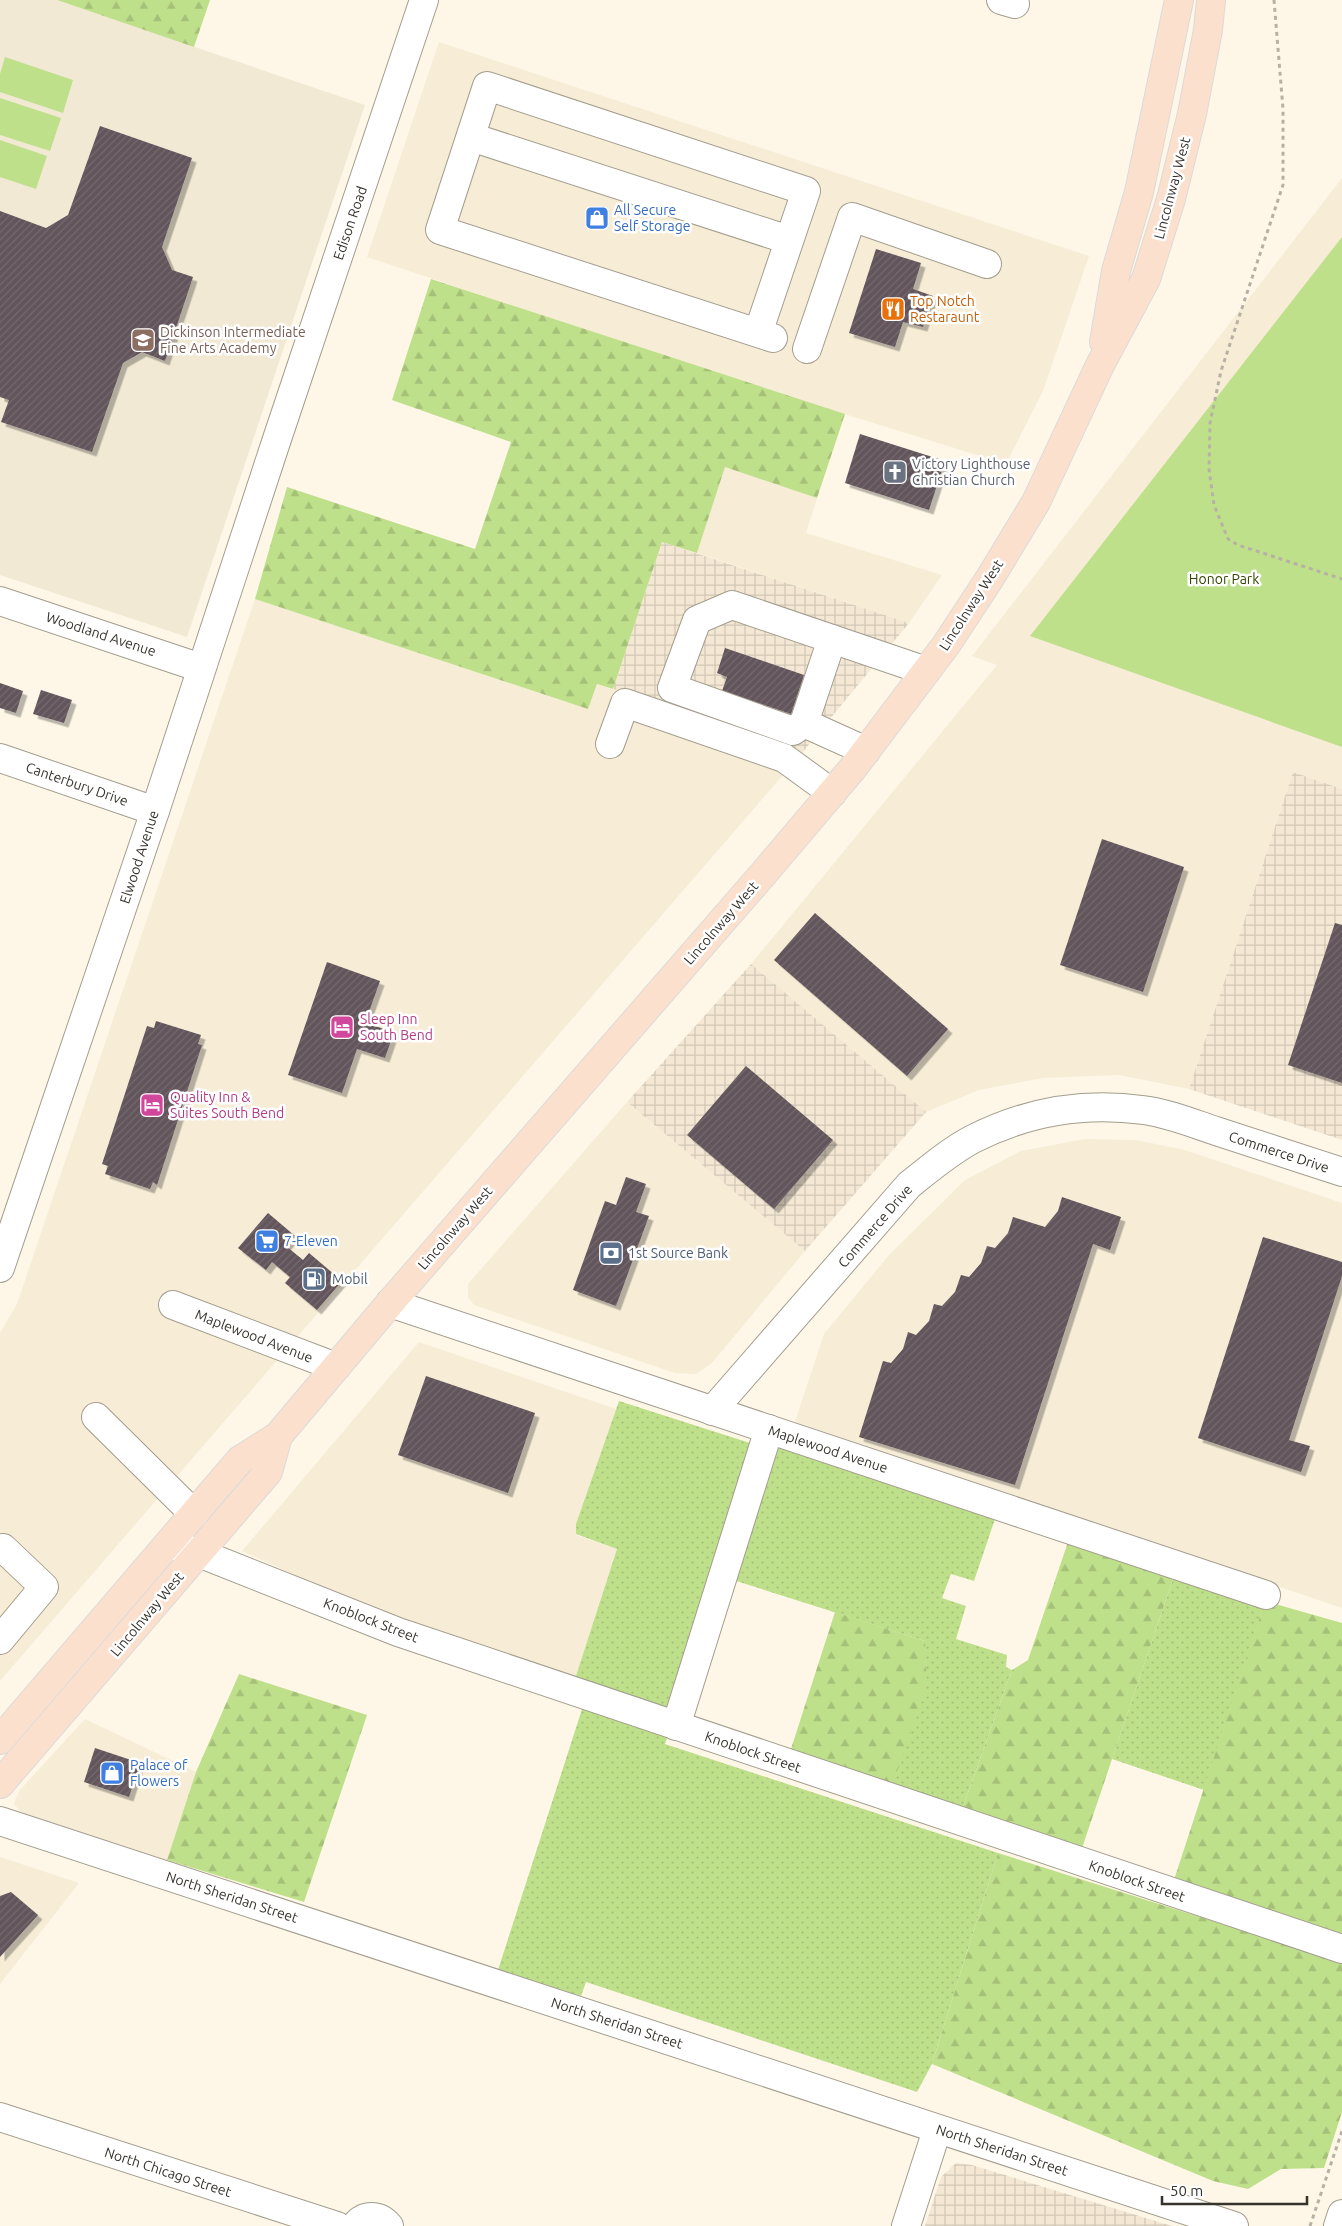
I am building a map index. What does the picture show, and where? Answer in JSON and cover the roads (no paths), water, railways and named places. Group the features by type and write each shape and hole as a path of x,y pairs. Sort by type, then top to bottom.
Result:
{"main road":[{"name":"Lincolnway West","path":"1100,365 1116,271 1139,192 1179,0"},
{"name":"Lincolnway West","path":"0,1740 240,1460 278,1436 390,1303 832,793 926,671 990,578 1036,502 1100,365 1146,279 1171,200 1192,114 1208,30 1211,0"},
{"name":"Lincolnway West","path":"0,1784 268,1472 278,1436"}],"street":[{"name":"Edison Road","path":"275,445 424,0"},
{"path":"487,86 806,191 789,240 766,336 440,230 471,137 487,86"},
{"path":"471,137 789,240"},
{"path":"807,348 852,216 986,264"},
{"name":"Elwood Avenue","path":"0,1268 155,810 275,445"},
{"name":"Woodland Avenue","path":"0,601 201,668"},
{"path":"832,639 804,723 793,731 672,688 696,620 732,605 832,639 926,671"},
{"path":"610,744 625,703 784,758 832,793"},
{"path":"804,723 866,751"},
{"name":"Canterbury Drive","path":"0,759 155,810"},
{"name":"Commerce Drive","path":"712,1410 909,1185 944,1157 972,1139 1003,1125 1035,1115 1068,1109 1103,1107 1144,1110 1180,1119 1342,1172"},
{"name":"Maplewood Avenue","path":"390,1303 1266,1595"},
{"name":"Maplewood Avenue","path":"173,1306 336,1367"},
{"path":"96,1416 194,1514"},
{"path":"676,1726 769,1430"},
{"name":"Knoblock Street","path":"169,1544 398,1632 487,1660 676,1726 1342,1949"},
{"path":"0,1551 3,1548 44,1587 0,1640"},
{"name":"North Sheridan Street","path":"0,1821 1234,2226"},
{"name":"North Chicago Street","path":"0,2117 337,2226"},
{"path":"906,2226 937,2130"},
{"path":"1338,2226 1342,2214"},
{"path":"354,2226 360,2220 372,2216 379,2218 389,2226"}],"place":[{"name":"All Secure Self Storage","path":"597,218"},
{"name":"Top Notch Restaraunt","path":"893,309"},
{"name":"Dickinson Intermediate Fine Arts Academy","path":"143,340"},
{"name":"Victory Lighthouse Christian Church","path":"895,472"},
{"name":"Sleep Inn South Bend","path":"342,1027"},
{"name":"Quality Inn & Suites South Bend","path":"152,1105"},
{"name":"7-Eleven","path":"267,1241"},
{"name":"1st Source Bank","path":"611,1253"},
{"name":"Mobil","path":"314,1279"},
{"name":"Palace of Flowers","path":"112,1773"}],"park label":[{"name":"Honor Park","path":"1224,579"}]}
